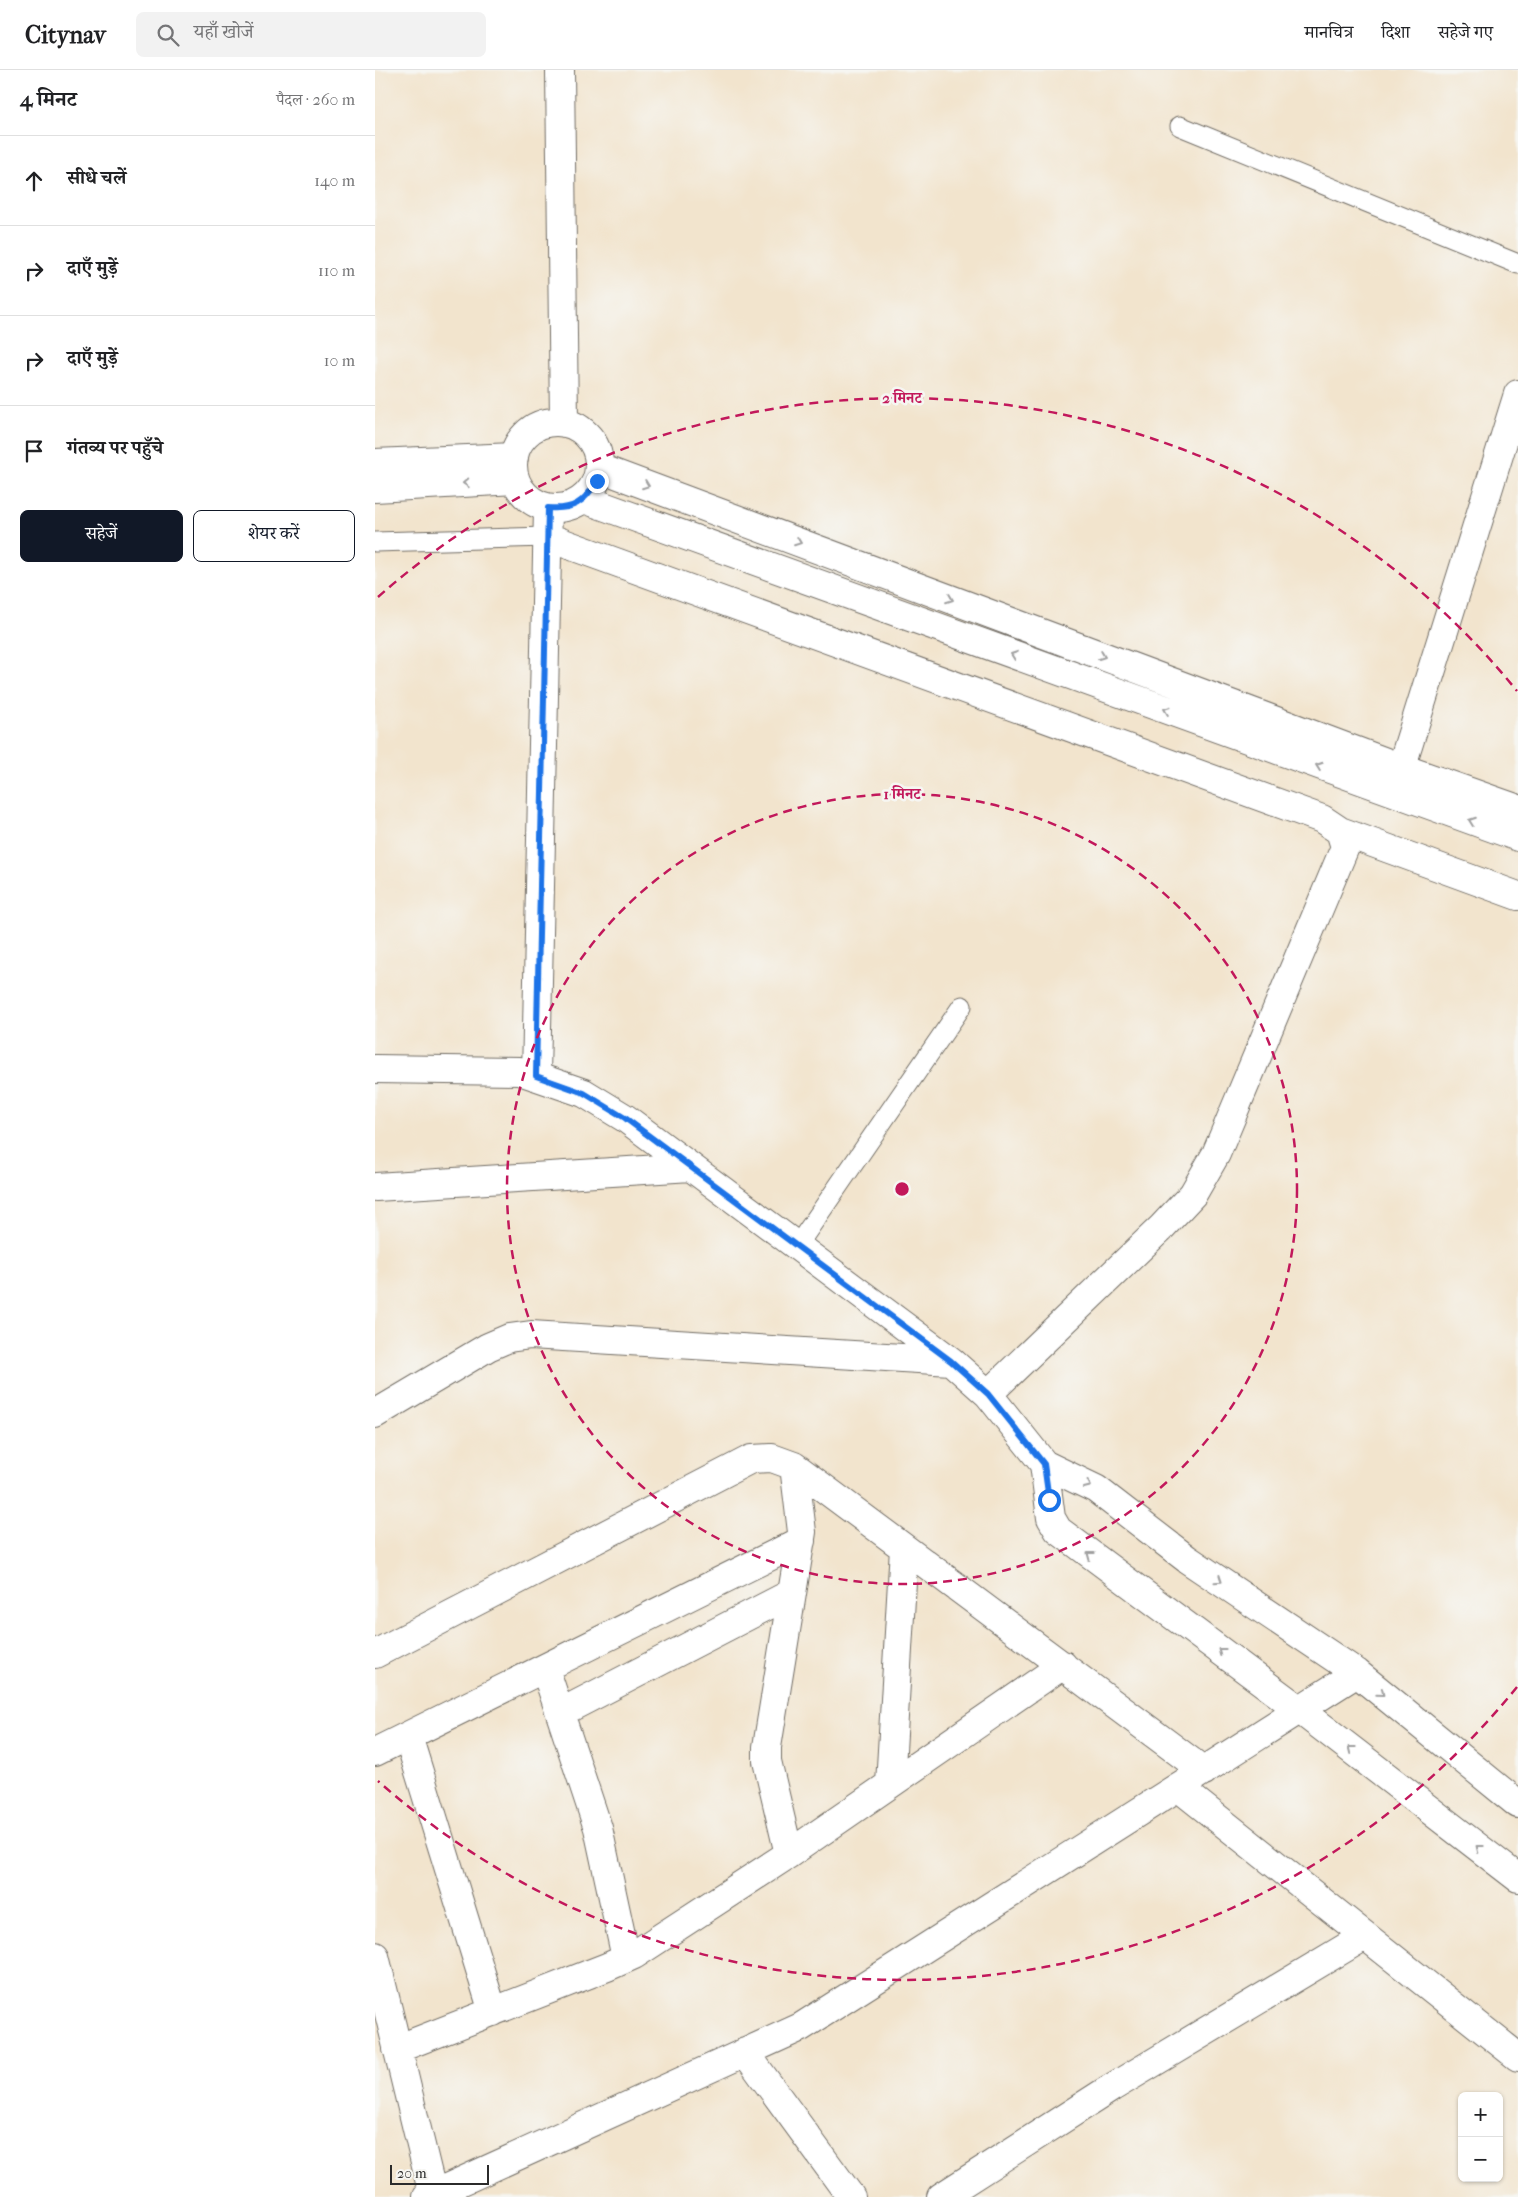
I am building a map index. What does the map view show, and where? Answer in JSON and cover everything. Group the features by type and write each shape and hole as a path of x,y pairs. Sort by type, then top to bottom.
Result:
{"street":[{"path":"560,70 564,423"},
{"path":"1398,781 1518,394"},
{"path":"544,423 564,423 584,431 593,442 598,454 600,468 597,481 584,499 577,504 563,509 548,508 534,503 522,493 514,469 515,450 522,438 532,429 544,423"},
{"path":"375,463 514,469"},
{"path":"600,468 1398,781 1518,838"},
{"path":"375,488 514,469"},
{"path":"584,499 1398,781 1518,809"},
{"path":"536,1076 548,508"},
{"path":"547,537 1322,819 1340,831 1518,896"},
{"path":"988,1394 1162,1227 1193,1194 1216,1154 1345,847 1340,831"},
{"path":"375,1068 520,1071 584,1093 625,1118 951,1361 988,1394 1044,1464 1102,1493 1187,1559 1357,1673 1518,1804"},
{"path":"376,1187 691,1167"},
{"path":"375,1414 488,1347 509,1338 531,1335 951,1361"},
{"path":"375,1654 751,1459 772,1458 794,1466 1204,1771"},
{"path":"1044,1464 1051,1518 1058,1530 1300,1710 1518,1878"},
{"path":"789,1854 767,1761 767,1747 801,1541 801,1523 794,1466"},
{"path":"375,1752 801,1541"},
{"path":"890,1784 904,1548"},
{"path":"560,1713 792,1593"},
{"path":"397,2048 607,1968 626,1958 789,1854 1063,1665"},
{"path":"545,1668 597,1828 626,1958"},
{"path":"375,1956 430,2196 801,2027 1357,1673"},
{"path":"408,1736 493,2012"},
{"path":"1177,1788 1518,2057"},
{"path":"941,2197 1111,2088 1365,1936"},
{"path":"745,2052 851,2197"}],"lane":[{"path":"1180,126 1518,264"},
{"path":"375,542 547,537"},
{"path":"797,1246 962,1006"}],"route":[{"path":"597,481 589,494 577,504 563,509 548,508 536,1076 584,1093 625,1118 951,1361 988,1394 1044,1464 1049,1500"}]}
